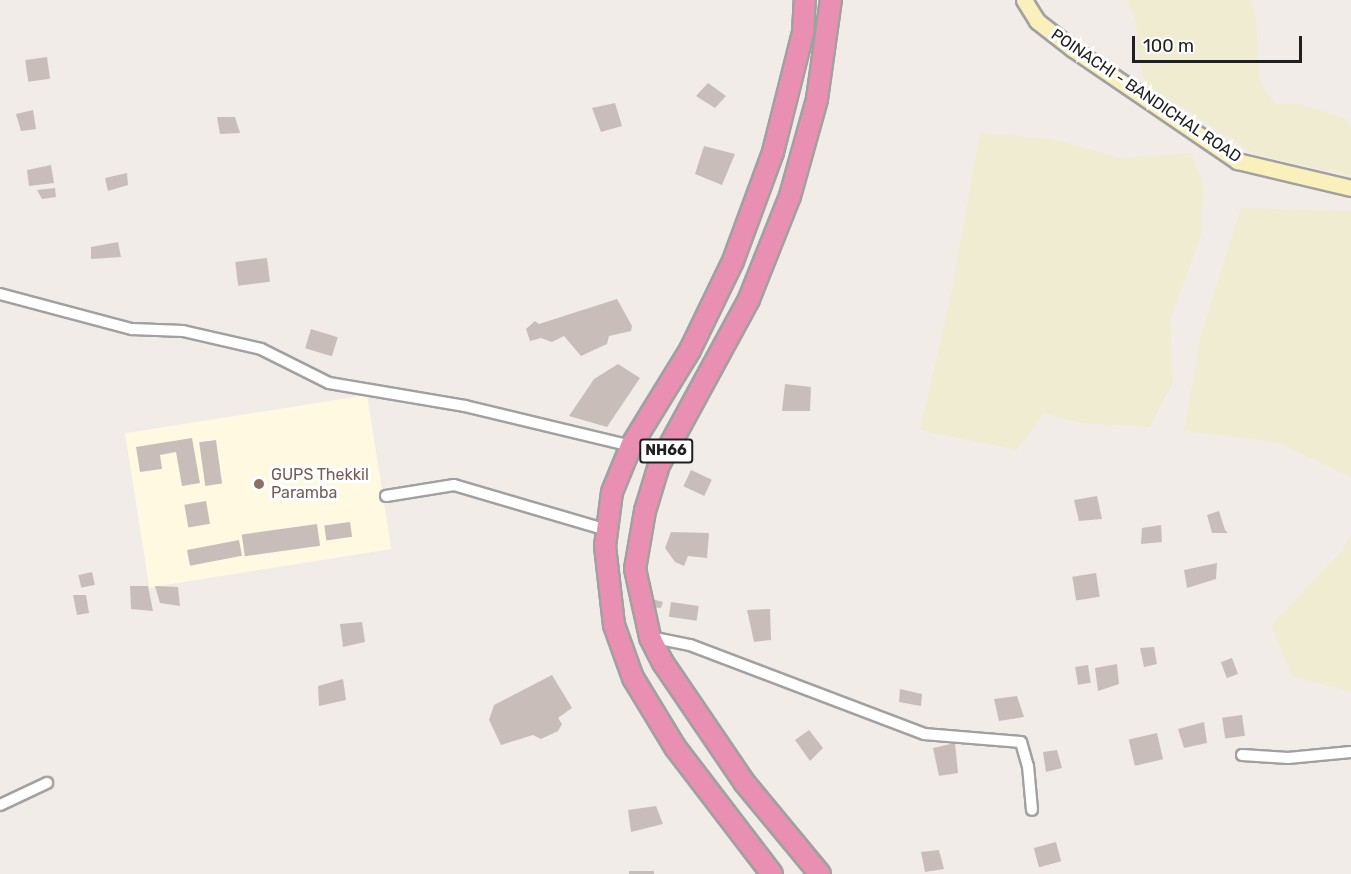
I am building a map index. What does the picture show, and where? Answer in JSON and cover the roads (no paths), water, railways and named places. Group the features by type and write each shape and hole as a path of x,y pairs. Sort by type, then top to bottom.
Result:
{"highway":[{"name":"NH66","path":"772,874 675,747 633,678 614,625 607,586 607,530 612,492 631,446 690,350 733,261 773,152 803,33 805,0"},
{"name":"NH66","path":"820,874 705,728 650,637 635,570 645,511 664,456 749,299 789,196 817,99 831,0"}],"main road":[{"name":"POINACHI - BANDICHAL ROAD","path":"1024,0 1038,21 1073,50 1237,161 1351,188"}],"street":[{"path":"0,294 132,329 183,331 261,349 328,383 487,411 631,446"},
{"path":"386,496 454,485 607,530"},
{"path":"650,637 690,645 924,734 1021,742 1028,766 1032,810"},
{"path":"1242,755 1288,758 1351,752"},
{"path":"0,805 46,783"}],"place":[{"name":"GUPS Thekkil Paramba","path":"259,484"}]}
